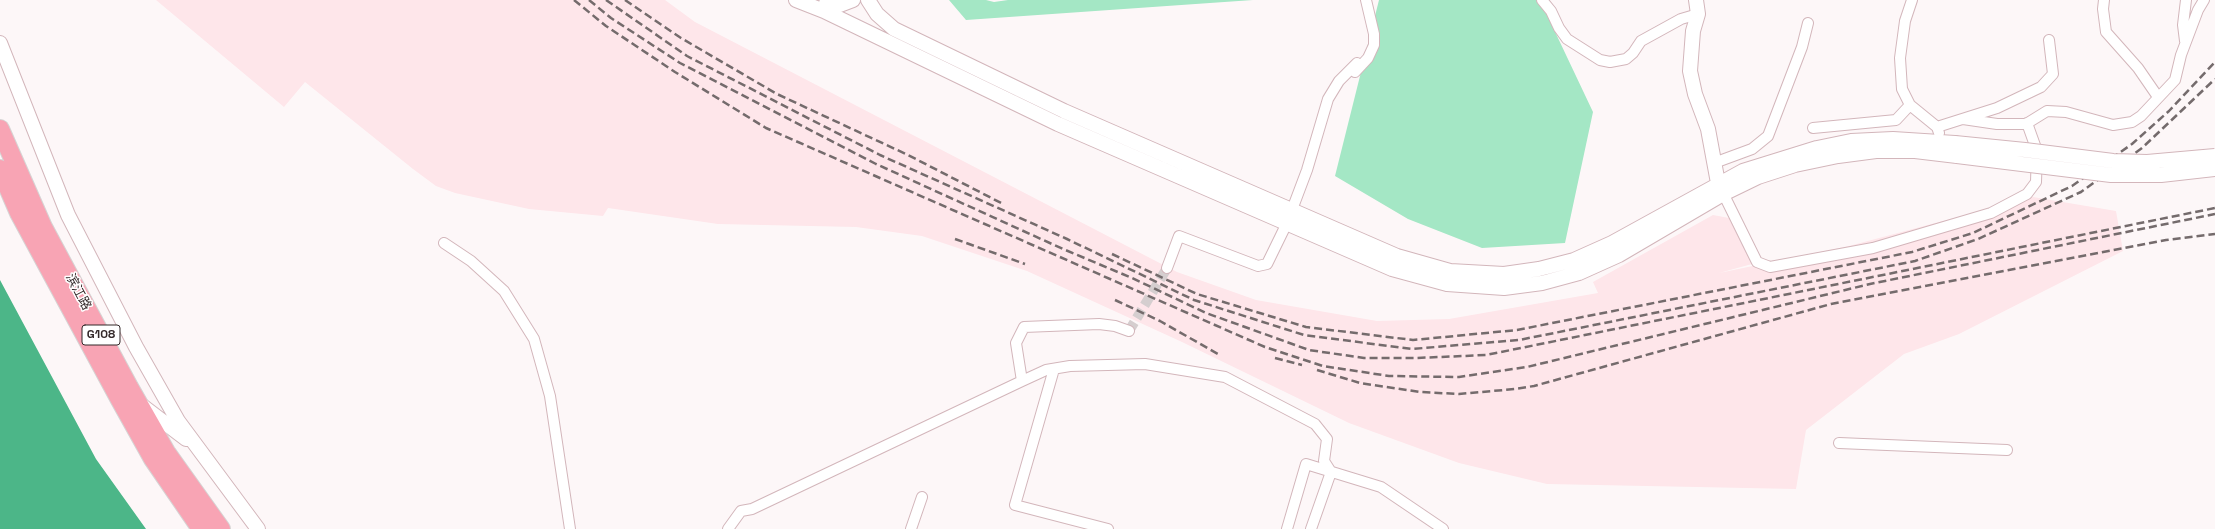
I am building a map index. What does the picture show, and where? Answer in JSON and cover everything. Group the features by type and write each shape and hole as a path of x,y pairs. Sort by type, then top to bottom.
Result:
{"highway":[{"name":"滨江路","path":"0,129 43,227 137,402 166,452 221,529"},
{"name":"滨江路","path":"0,169 19,213 120,400 153,459 201,529"}],"main road":[{"path":"796,0 826,5 1058,124 1289,217"},
{"path":"826,5 853,0"},
{"path":"868,0 878,14 894,29 1064,111 1410,276 1466,287 1504,288 1542,283 1592,268 1618,255 1721,189 1743,171 1818,148 1851,142 1893,139 1951,147 2111,175 2161,175 2215,169"},
{"path":"1696,0 1698,14 1693,31 1690,71 1695,94 1708,129 1714,163 1721,189"},
{"path":"0,43 68,215 136,347 178,420 258,529"},
{"path":"1721,189 1795,165 1838,156 1895,150 1951,147 2025,150 2113,161 2147,162 2215,156"},
{"path":"137,402 199,449"}],"street":[{"path":"1321,124 1340,89 1366,62 1372,50 1374,34 1366,0"},
{"path":"1542,0 1551,11 1559,28 1568,39 1595,57 1610,62 1626,59 1633,53 1641,41 1681,19 1698,14"},
{"path":"1912,0 1905,21 1900,58 1902,89 1910,105 1936,127 1951,147"},
{"path":"2104,0 2106,32 2138,68 2158,97"},
{"path":"2185,45 2183,25 2186,0"},
{"path":"1963,119 1997,124 2027,123 2047,111 2066,112 2113,125 2126,124 2141,116 2175,80 2185,45 2198,10 2204,0"},
{"path":"1714,163 1752,149 1768,136 1802,47 1808,23"},
{"path":"1936,127 1997,108 2041,87 2053,74 2049,40"},
{"path":"1167,268 1178,236 1258,266 1267,264 1289,217 1321,124 1324,107 1331,92 1357,63"},
{"path":"1814,128 1896,120 1910,105"},
{"path":"1721,189 1757,262 1770,267 1873,248 1991,212 2027,194 2036,182 2036,151 2027,123"},
{"path":"444,243 471,261 504,291 534,339 550,396 570,529"},
{"path":"1022,381 1016,343 1024,327 1099,324 1115,326 1129,331"},
{"path":"728,529 741,511 752,509 1022,381 1054,369 1070,366 1145,364 1225,377 1315,424 1327,439 1324,462 1331,472"},
{"path":"1054,369 1015,505 1108,529"},
{"path":"1839,443 2007,450"},
{"path":"1287,529 1306,464 1381,487 1443,529"},
{"path":"1312,529 1331,472"},
{"path":"911,529 922,497"}],"shaded area":[{"path":"156,0 665,0 695,22 1177,272 1256,300 1377,321 1449,319 1598,293 1593,282 1713,215 1729,218 1752,264 1719,273 1849,246 2033,197 2116,211 2123,251 1959,334 1904,354 1806,430 1796,489 1547,484 1459,463 1349,423 1182,342 1027,271 922,236 856,227 718,224 608,208 603,216 529,209 455,193 436,186 413,169 305,82 284,107"},
{"path":"949,0 986,0 994,2 1008,0 1253,0 966,20"},
{"path":"1379,0 1540,0 1593,112 1565,243 1482,248 1408,219 1335,176"},
{"path":"0,280 96,459 146,529 0,529"}],"tunnel":[{"path":"1129,331 1167,268"}],"railway":[{"path":"574,0 606,26 675,72 766,128 1265,347 1323,366 1389,376 1459,377 1527,367 1870,284 2215,214"},
{"path":"589,0 611,18 680,63 876,164 1063,249 1132,278 1206,313 1309,350 1364,358 1416,358 1486,355 2215,208"},
{"path":"606,0 687,56 880,155 1067,239 1194,300 1304,335 1412,349 1519,340 1915,261 1978,239 2081,192 2142,148 2215,79"},
{"path":"625,0 681,38 777,94 908,155 1003,204"},
{"path":"1112,254 1197,294 1306,327 1413,340 1517,330 1912,252 1973,233 2072,186 2132,144 2169,111 2215,62"},
{"path":"1317,370 1360,383 1420,392 1459,394 1515,389 1534,386 1831,304 2166,240 2215,234"},
{"path":"955,239 1025,264"},
{"path":"1115,300 1160,321 1218,354"},
{"path":"1275,358 1302,365"}]}
